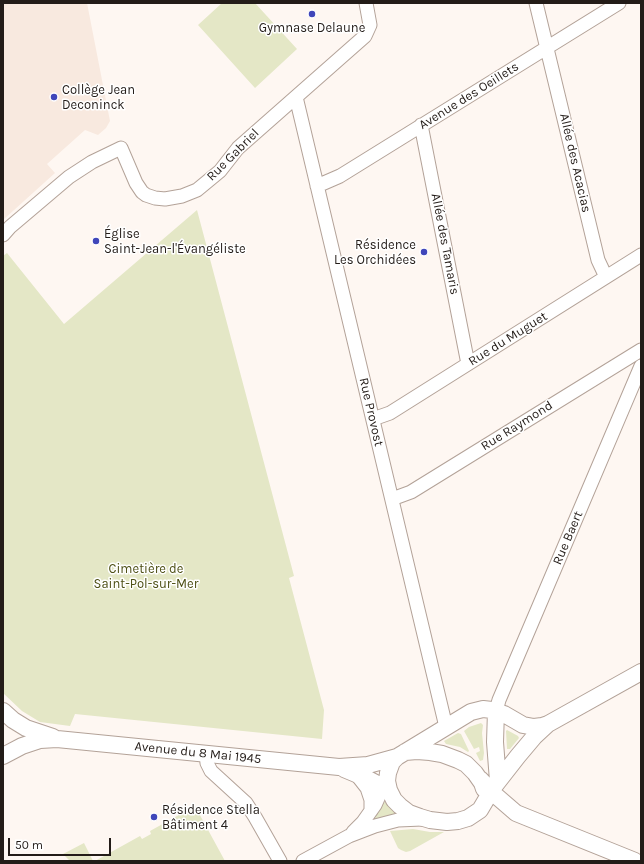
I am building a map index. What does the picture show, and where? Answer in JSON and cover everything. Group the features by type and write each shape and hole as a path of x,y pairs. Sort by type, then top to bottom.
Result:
{"street":[{"name":"Rue Gabriel","path":"3,235 10,227 69,177 92,162 121,148 136,183 146,195 165,199 182,196 192,192 220,171 233,154 359,43 369,29 370,19 366,3"},
{"name":"Allée des Acacias","path":"536,3 598,260 606,277"},
{"name":"Avenue des Oeillets","path":"317,186 335,179 619,3"},
{"name":"Rue Provost","path":"296,97 446,727"},
{"name":"Allée des Tamaris","path":"421,125 468,364"},
{"name":"Rue du Muguet","path":"372,419 390,413 641,256"},
{"name":"Rue Raymond","path":"392,499 411,492 640,353"},
{"name":"Rue Baert","path":"496,711 499,700 641,366"},
{"path":"349,836 371,811 386,785 391,766 398,756 464,716 475,711 488,709 504,714 526,726 538,727 548,724 641,672"},
{"name":"Avenue du 8 Mai 1945","path":"3,711 26,728 57,738 339,767"},
{"path":"491,792 496,711"},
{"path":"472,816 480,810 491,792 523,749 548,724"},
{"name":"Avenue du 8 Mai 1945","path":"3,756 22,746 40,740 57,738"},
{"path":"339,767 368,765 407,752 417,751 442,754 466,764 480,779 484,791 491,792 516,813"},
{"path":"206,753 207,763 211,771 246,803 280,861"},
{"path":"339,767 386,785 394,800 404,810 425,819"},
{"path":"356,774 367,788 370,796 371,811"},
{"path":"303,861 349,836 374,826 404,819 441,821 463,820 494,810 516,813 634,861"}],"shaded area":[{"name":"Collège Jean Deconinck","path":"3,3 87,3 110,121 106,128 98,135 85,130 47,164 55,173 3,220"}],"green space":[{"path":"222,3 255,3 297,49 255,88 198,25"},
{"name":"Cimetière de Saint-Pol-sur-Mer","path":"197,210 294,576 289,578 324,710 322,739 75,714 70,726 40,722 22,711 3,693 3,256 7,253 64,324"},
{"path":"481,723 483,725 482,733 484,753 483,760 480,761 476,753 480,751 479,747 474,749 464,731 469,727"},
{"path":"507,730 519,738 510,749 507,749"},
{"path":"458,733 461,734 469,751 468,752 460,747 446,744 444,741"},
{"path":"382,800 396,811 395,814 374,820 372,818"},
{"path":"195,806 225,861 95,861 140,836 142,839 151,834 150,831"},
{"path":"413,829 430,832 444,832 410,851 406,852 398,848 390,831"},
{"path":"84,843 93,861 70,861 63,854"}],"place":[{"name":"Gymnase Delaune","path":"312,14"},
{"name":"Collège Jean Deconinck","path":"54,97"},
{"name":"Église Saint-Jean-l'Évangéliste","path":"96,241"},
{"name":"Résidence Les Orchidées","path":"424,252"},
{"name":"Résidence Stella Bâtiment 4","path":"154,817"}]}
